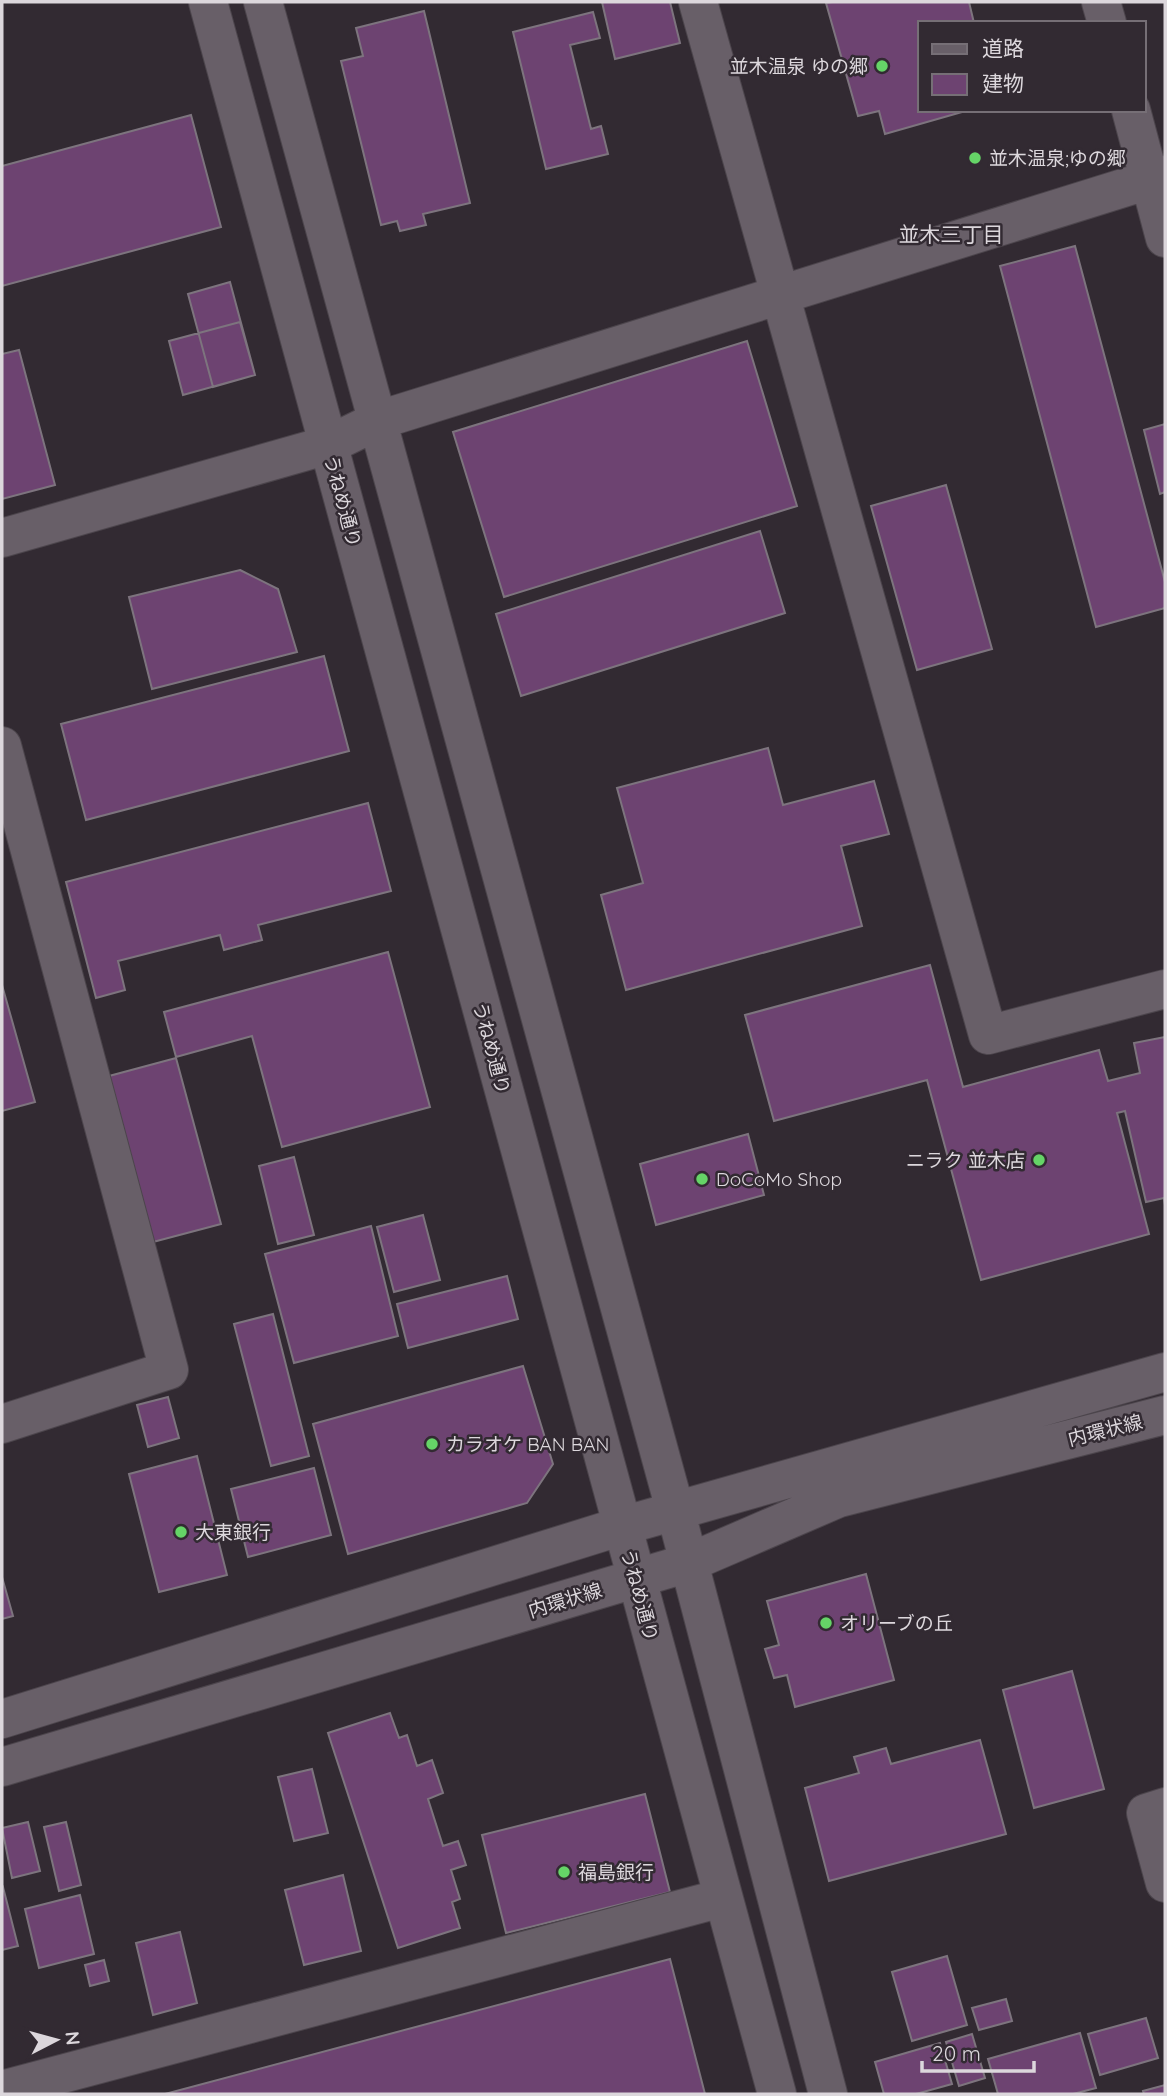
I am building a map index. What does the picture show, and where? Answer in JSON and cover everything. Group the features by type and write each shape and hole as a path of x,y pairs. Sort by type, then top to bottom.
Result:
{"street":[{"name":"うねめ通り","path":"208,2 776,2094"},
{"path":"263,2 676,1513 828,2094"},
{"path":"698,2 988,1035 1165,989"},
{"path":"1101,2 1106,21"},
{"path":"1132,112 1158,178 1165,238"},
{"path":"2,538 328,445 379,420 1158,178"},
{"path":"2,746 169,1370 2,1424"},
{"name":"内環状線","path":"2,1719 622,1526 676,1513 1165,1372"},
{"name":"内環状線","path":"2,1768 688,1563 839,1498 1165,1415"},
{"path":"1165,1807 1146,1813 1165,1883"},
{"path":"2,2090 722,1898"}],"building":[{"path":"602,2 670,2 680,43 615,59"},
{"name":"並木温泉 ゆの郷","path":"969,2 974,21 918,21 918,112 962,112 885,134 879,111 858,116 826,3"},
{"path":"424,11 470,203 423,214 426,225 400,231 397,221 381,225 341,61 363,56 356,28"},
{"path":"593,12 600,38 570,45 591,129 601,126 608,154 546,169 513,32"},
{"path":"191,115 221,227 2,286 2,166"},
{"path":"1075,246 1165,582 1165,608 1096,627 1000,266"},
{"path":"230,282 255,375 213,387 188,294"},
{"path":"240,322 255,375 183,395 169,341"},
{"path":"747,341 797,506 504,597 453,432"},
{"path":"19,350 55,485 2,499 2,354"},
{"path":"1165,424 1165,492 1160,494 1144,430"},
{"path":"946,485 992,649 917,670 871,506"},
{"path":"760,531 785,613 521,696 496,614"},
{"path":"240,570 278,589 297,652 152,689 129,597"},
{"path":"324,656 349,751 86,820 61,724"},
{"path":"768,748 783,805 874,781 889,834 841,846 862,926 626,990 601,895 643,883 617,788"},
{"path":"368,803 391,891 258,925 262,940 224,950 220,935 118,961 125,990 96,998 66,882"},
{"path":"388,952 430,1107 282,1147 252,1036 176,1057 164,1012"},
{"name":"ニラク 並木店","path":"930,965 963,1087 1099,1050 1108,1081 1140,1073 1134,1043 1165,1037 1165,1205 1164,1198 1146,1202 1125,1111 1117,1113 1149,1234 981,1280 927,1080 774,1121 745,1015"},
{"path":"2,985 35,1102 2,1111"},
{"path":"176,1058 221,1224 153,1242 109,1076"},
{"name":"DoCoMo Shop","path":"748,1134 764,1195 656,1225 640,1164"},
{"path":"294,1157 314,1235 278,1244 259,1166"},
{"path":"423,1215 440,1280 394,1292 377,1227"},
{"path":"371,1226 398,1336 294,1363 265,1254"},
{"path":"507,1276 518,1319 408,1348 397,1304"},
{"path":"273,1314 309,1456 271,1466 234,1324"},
{"name":"カラオケ BAN BAN","path":"523,1366 553,1464 527,1503 348,1554 313,1424"},
{"path":"168,1397 179,1438 148,1447 137,1405"},
{"path":"197,1456 227,1575 159,1592 129,1474"},
{"path":"314,1468 331,1535 248,1557 231,1489"},
{"name":"オリーブの丘","path":"866,1574 894,1680 795,1707 787,1675 774,1678 765,1649 779,1645 767,1601"},
{"path":"2,1577 13,1616 2,1619"},
{"path":"1072,1671 1104,1789 1034,1808 1003,1690"},
{"path":"390,1713 399,1738 407,1735 417,1766 432,1760 443,1793 428,1799 443,1846 458,1841 466,1865 451,1870 460,1899 452,1902 460,1928 398,1948 328,1733"},
{"path":"980,1740 1006,1834 829,1881 805,1788 859,1773 854,1757 886,1748 891,1764"},
{"path":"312,1769 328,1833 294,1841 278,1777"},
{"path":"645,1794 670,1892 506,1933 482,1835"},
{"path":"28,1822 40,1871 12,1878 2,1828"},
{"path":"66,1822 81,1885 59,1891 44,1827"},
{"path":"343,1875 361,1951 304,1965 285,1890"},
{"path":"2,1888 18,1946 2,1950"},
{"path":"80,1895 94,1954 39,1968 25,1909"},
{"path":"180,1932 197,2003 153,2015 136,1943"},
{"path":"947,1956 967,2025 912,2041 892,1972"},
{"path":"670,1959 705,2094 165,2094"},
{"path":"104,1960 109,1981 90,1986 85,1965"},
{"path":"1006,1999 1012,2021 979,2030 972,2008"},
{"path":"1146,2018 1158,2058 1100,2075 1088,2034"},
{"path":"1080,2033 1096,2088 1073,2094 998,2094 988,2059"},
{"path":"972,2034 985,2078 959,2086 946,2042"},
{"path":"940,2043 952,2084 916,2094 884,2094 875,2062"},
{"path":"1165,2085 1165,2094 1144,2094 1143,2091"}],"place":[{"name":"並木温泉 ゆの郷","path":"882,66"},
{"name":"並木温泉;ゆの郷","path":"975,158"},
{"name":"ニラク 並木店","path":"1039,1160"},
{"name":"DoCoMo Shop","path":"702,1179"},
{"name":"カラオケ BAN BAN","path":"432,1444"},
{"name":"大東銀行","path":"181,1532"},
{"name":"オリーブの丘","path":"826,1623"},
{"name":"福島銀行","path":"564,1872"}],"district":[{"name":"並木三丁目","path":"951,235"}]}
